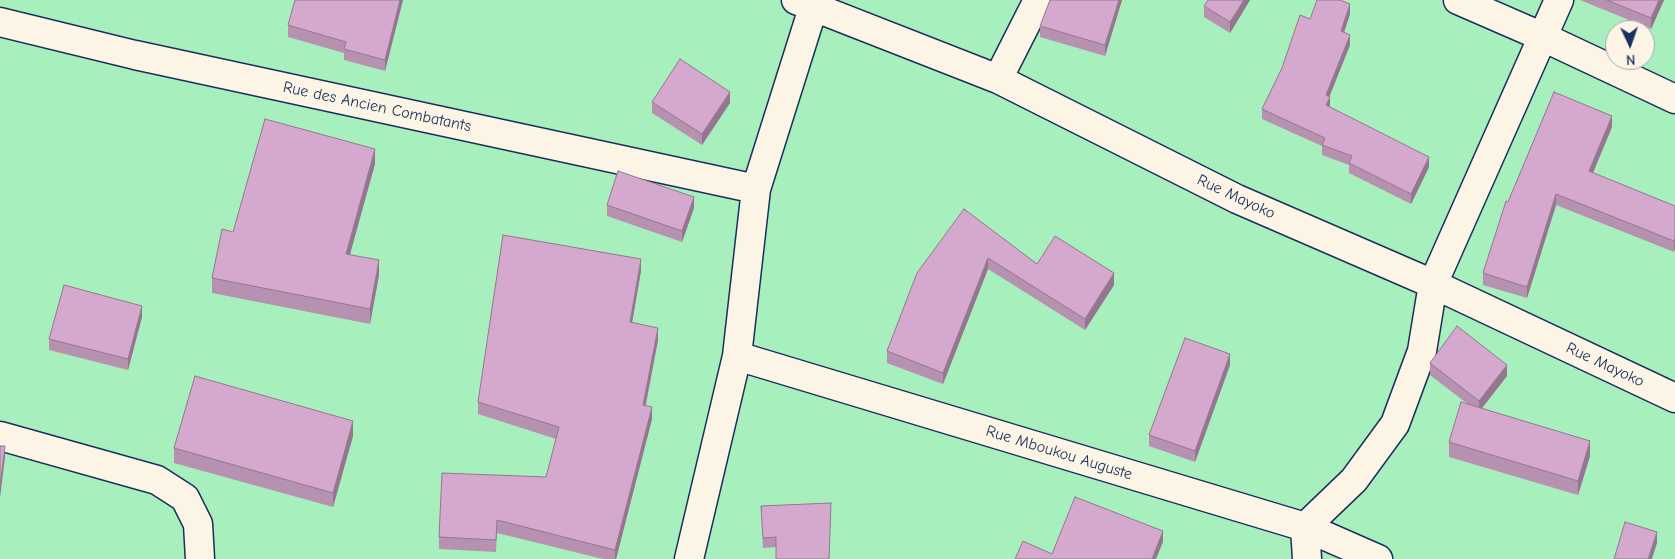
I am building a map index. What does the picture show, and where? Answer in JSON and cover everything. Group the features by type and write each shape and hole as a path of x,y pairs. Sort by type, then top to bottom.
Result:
{"street":[{"path":"998,79 1038,0"},
{"path":"1458,0 1543,37 1675,99"},
{"path":"1307,559 1305,527 1354,480 1395,424 1422,351 1433,284 1559,0"},
{"path":"689,559 737,356 756,189 805,4"},
{"name":"Rue Mayoko","path":"805,4 998,79 1237,199 1433,284 1675,398"},
{"name":"Rue des Ancien Combatants","path":"0,22 135,55 756,189"},
{"name":"Rue Mboukou Auguste","path":"737,356 1305,527 1378,559"},
{"path":"0,436 156,480 164,484 185,498 198,524 200,559"}],"green space":[{"path":"0,0 1675,0 1675,559 0,559"}],"building":[{"path":"295,0 400,0 385,60 344,49 346,42 288,25"},
{"path":"1050,0 1119,0 1105,45 1040,26"},
{"path":"1208,0 1244,0 1230,22 1204,6"},
{"path":"1317,0 1340,0 1350,4 1341,31 1350,35 1326,95 1330,97 1326,105 1429,157 1411,194 1349,163 1352,156 1322,145 1325,138 1262,109 1282,68 1300,15 1310,19"},
{"path":"1607,0 1659,0 1651,18"},
{"path":"680,59 730,92 702,134 652,102"},
{"path":"1554,92 1612,116 1589,171 1675,206 1675,238 1674,241 1556,194 1527,287 1483,273 1506,201 1508,202"},
{"path":"265,119 375,149 346,254 379,260 370,309 212,278 222,229 233,232"},
{"path":"618,171 694,197 682,231 607,205"},
{"path":"964,209 1037,264 1055,236 1114,273 1085,319 988,258 943,373 887,351 917,273"},
{"path":"503,235 641,259 630,322 658,328 643,405 652,407 615,550 497,520 496,540 439,537 442,473 546,477 559,427 478,402"},
{"path":"64,285 142,306 128,359 49,339"},
{"path":"1457,326 1507,365 1479,401 1430,363"},
{"path":"1185,338 1230,354 1195,451 1149,435"},
{"path":"195,376 353,421 333,493 174,448"},
{"path":"1461,402 1590,441 1578,481 1449,442"},
{"path":"0,446 5,446 0,487"},
{"path":"1075,497 1163,531 1152,559 1015,559 1023,541 1052,554"},
{"path":"831,503 829,559 776,559 776,537 763,538 761,506"},
{"path":"1625,522 1657,532 1648,559 1614,559"}]}
